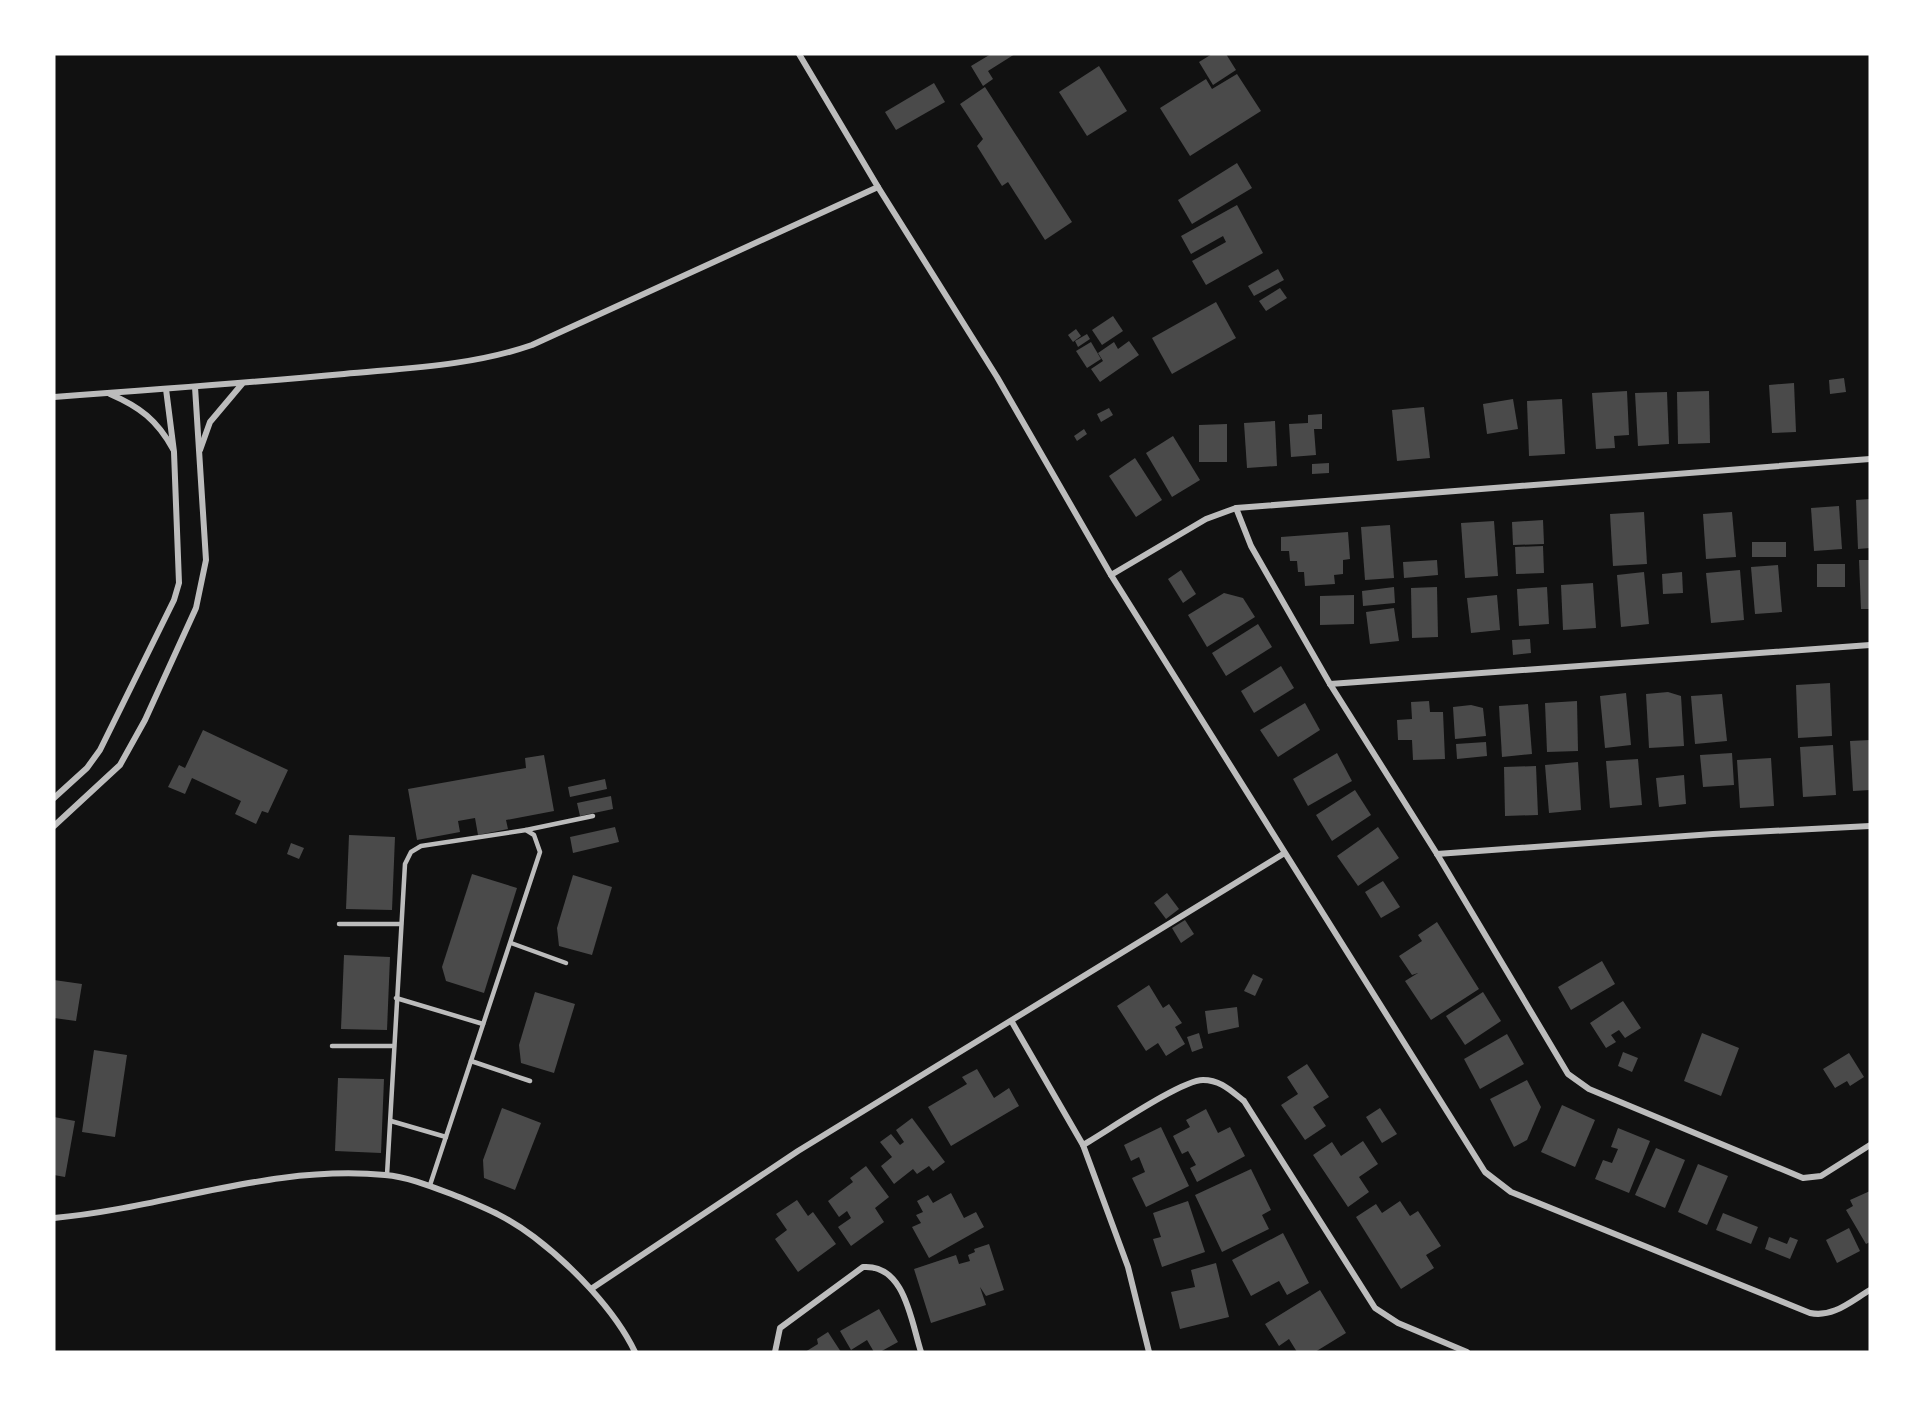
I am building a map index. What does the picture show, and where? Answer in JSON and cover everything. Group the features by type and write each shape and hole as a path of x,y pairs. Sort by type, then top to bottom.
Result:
{"street":[{"path":"799,54 878,187 997,377 1111,575 1473,1157 1497,1183 1522,1196 1810,1312 1821,1315 1832,1313 1870,1290"},
{"path":"54,397 195,387 459,363 504,354 532,345 878,187"},
{"path":"198,457 210,422 242,383"},
{"path":"54,826 120,765 145,720 196,608 206,560 195,387"},
{"path":"54,798 87,768 100,750 174,600 180,568 174,452 166,389"},
{"path":"107,393 145,411 159,426 174,452"},
{"path":"1111,575 1206,519 1236,508 1870,459"},
{"path":"1236,508 1251,546 1330,684 1437,854 1562,1066 1589,1089 1803,1178 1821,1176 1870,1145"},
{"path":"1330,684 1870,645"},
{"path":"1437,854 1713,834 1870,826"},
{"path":"591,1289 798,1151 1283,854"},
{"path":"1012,1022 1083,1145 1128,1267 1149,1352"},
{"path":"1083,1145 1175,1091 1202,1080 1225,1085 1244,1101 1375,1308 1398,1323 1467,1352"},
{"path":"54,1218 166,1201 256,1180 323,1172 387,1175 430,1185 505,1216 549,1249 591,1289 635,1352"},
{"path":"775,1352 780,1328 863,1266 883,1269 899,1284 921,1352"}],"lane":[{"path":"387,1175 405,864 411,852 421,846 526,831 593,816"},
{"path":"430,1185 540,852 534,835 526,831"},
{"path":"339,924 401,924"},
{"path":"510,943 566,963"},
{"path":"396,998 483,1024"},
{"path":"332,1046 394,1046"},
{"path":"471,1061 530,1080"},
{"path":"391,1121 446,1137"}],"building":[{"path":"991,54 1015,54 988,71 993,79 983,86 971,66"},
{"path":"1212,54 1226,54 1236,70 1213,85 1199,62"},
{"path":"1099,66 1127,111 1087,136 1059,92"},
{"path":"1237,74 1261,111 1190,156 1160,108 1206,79 1212,89"},
{"path":"934,83 945,102 896,130 885,112"},
{"path":"985,87 1072,222 1045,240 1008,182 1002,186 977,146 983,139 960,104"},
{"path":"1237,163 1252,188 1192,224 1178,200"},
{"path":"1237,205 1263,253 1206,285 1192,261 1226,242 1223,236 1191,254 1181,236"},
{"path":"1278,269 1284,280 1254,296 1248,286"},
{"path":"1280,288 1287,298 1266,311 1259,301"},
{"path":"1216,302 1236,338 1172,374 1152,338"},
{"path":"1113,316 1123,331 1102,345 1092,330"},
{"path":"1076,329 1081,336 1073,342 1068,335"},
{"path":"1087,334 1090,339 1078,347 1075,341"},
{"path":"1129,341 1139,355 1100,382 1091,369 1103,361 1098,353 1114,342 1118,349"},
{"path":"1091,342 1101,359 1087,368 1076,351"},
{"path":"1844,378 1846,392 1830,394 1829,380"},
{"path":"1794,383 1796,432 1772,433 1769,385"},
{"path":"1627,391 1629,435 1614,436 1615,448 1596,449 1592,393"},
{"path":"1709,391 1710,443 1678,444 1677,392"},
{"path":"1667,392 1669,444 1638,446 1635,393"},
{"path":"1513,399 1518,429 1487,434 1483,404"},
{"path":"1562,399 1565,454 1529,456 1527,401"},
{"path":"1424,407 1430,458 1397,461 1392,410"},
{"path":"1109,408 1113,415 1101,422 1097,414"},
{"path":"1322,414 1322,429 1314,429 1316,455 1291,457 1289,424 1308,423 1308,415"},
{"path":"1275,421 1277,466 1247,468 1244,423"},
{"path":"1227,424 1227,462 1199,462 1199,425"},
{"path":"1084,429 1087,434 1077,441 1074,436"},
{"path":"1173,436 1200,480 1172,497 1146,453"},
{"path":"1135,458 1162,500 1136,517 1109,476"},
{"path":"1329,463 1329,473 1312,474 1312,464"},
{"path":"1870,499 1870,548 1858,549 1856,500"},
{"path":"1839,506 1842,549 1814,551 1811,508"},
{"path":"1644,512 1647,564 1613,566 1610,514"},
{"path":"1732,512 1736,557 1706,559 1703,514"},
{"path":"1543,520 1544,544 1513,545 1512,522"},
{"path":"1494,521 1498,576 1465,578 1461,523"},
{"path":"1390,525 1394,578 1365,580 1361,527"},
{"path":"1348,532 1350,559 1343,560 1343,574 1334,575 1335,584 1305,586 1304,572 1298,572 1297,561 1290,561 1289,551 1281,551 1281,537"},
{"path":"1752,542 1786,542 1786,557 1752,557"},
{"path":"1543,546 1544,573 1516,574 1515,547"},
{"path":"1437,560 1438,575 1404,578 1403,562"},
{"path":"1859,560 1870,560 1870,609 1861,609"},
{"path":"1817,564 1845,564 1845,587 1817,587"},
{"path":"1778,565 1782,612 1755,614 1751,567"},
{"path":"1181,570 1196,594 1183,603 1168,579"},
{"path":"1740,570 1744,620 1711,623 1706,573"},
{"path":"1644,572 1649,624 1621,627 1617,575"},
{"path":"1682,572 1683,593 1663,594 1662,574"},
{"path":"1593,583 1596,628 1563,630 1561,585"},
{"path":"1394,587 1395,603 1363,606 1362,591"},
{"path":"1437,587 1438,637 1412,638 1411,588"},
{"path":"1547,587 1549,624 1519,626 1517,589"},
{"path":"1224,593 1243,598 1255,617 1207,647 1188,615"},
{"path":"1354,595 1354,624 1320,625 1320,596"},
{"path":"1497,595 1500,630 1471,633 1467,598"},
{"path":"1394,608 1399,641 1370,644 1366,612"},
{"path":"1258,624 1272,647 1226,676 1212,653"},
{"path":"1530,639 1531,653 1513,655 1512,640"},
{"path":"1281,666 1294,688 1254,713 1241,691"},
{"path":"1830,683 1832,736 1798,738 1796,685"},
{"path":"1668,692 1681,696 1684,746 1649,748 1646,694"},
{"path":"1626,693 1631,745 1605,748 1600,696"},
{"path":"1722,694 1727,741 1695,744 1691,696"},
{"path":"1429,701 1430,712 1443,712 1445,759 1413,760 1412,740 1398,740 1397,720 1412,719 1411,702"},
{"path":"1577,701 1578,751 1547,752 1545,703"},
{"path":"1305,703 1320,730 1278,757 1260,730"},
{"path":"1528,704 1532,754 1502,757 1499,706"},
{"path":"1471,705 1483,708 1486,736 1455,739 1453,707"},
{"path":"203,730 288,770 268,813 262,811 256,824 235,814 241,801 192,778 185,794 168,787 179,765 185,768"},
{"path":"1870,740 1870,790 1853,791 1850,741"},
{"path":"1486,742 1487,756 1457,759 1456,744"},
{"path":"1833,745 1836,795 1803,797 1800,747"},
{"path":"1337,753 1352,781 1308,806 1293,779"},
{"path":"1732,753 1734,785 1703,787 1700,755"},
{"path":"544,755 554,811 506,820 508,829 478,835 475,818 458,821 460,832 417,840 408,789 526,768 525,758"},
{"path":"1771,758 1774,806 1740,808 1737,760"},
{"path":"1638,759 1642,805 1610,808 1606,761"},
{"path":"1578,762 1581,810 1549,813 1545,765"},
{"path":"1536,766 1538,815 1505,816 1504,767"},
{"path":"1684,775 1686,804 1659,807 1656,778"},
{"path":"605,779 607,789 570,797 568,787"},
{"path":"1355,790 1371,815 1332,841 1316,815"},
{"path":"611,796 613,809 580,816 577,803"},
{"path":"615,827 619,842 573,853 570,837"},
{"path":"1378,827 1399,858 1358,886 1337,856"},
{"path":"349,835 395,837 392,910 346,909"},
{"path":"291,843 304,848 299,859 287,854"},
{"path":"472,874 517,888 484,993 446,981 442,967"},
{"path":"573,875 612,887 592,955 559,946 557,928"},
{"path":"1383,881 1400,907 1381,918 1365,892"},
{"path":"1167,893 1179,909 1166,919 1154,903"},
{"path":"1185,920 1194,934 1181,943 1172,928"},
{"path":"1437,922 1479,989 1431,1020 1405,981 1418,973 1412,975 1399,956 1422,941 1418,935"},
{"path":"344,955 390,957 387,1030 341,1029"},
{"path":"1602,961 1615,984 1571,1010 1558,987"},
{"path":"1253,974 1263,979 1255,996 1244,991"},
{"path":"54,980 82,984 76,1021 54,1018"},
{"path":"1149,985 1163,1008 1169,1004 1182,1023 1175,1027 1185,1044 1166,1056 1158,1043 1146,1051 1117,1006"},
{"path":"535,992 575,1004 554,1073 521,1063 519,1045"},
{"path":"1483,992 1501,1021 1465,1045 1446,1016"},
{"path":"1623,1001 1641,1028 1625,1038 1619,1030 1611,1035 1616,1042 1606,1048 1590,1023"},
{"path":"1237,1007 1239,1027 1208,1034 1205,1011"},
{"path":"1199,1033 1203,1048 1192,1052 1187,1037"},
{"path":"1702,1033 1739,1048 1721,1096 1684,1081"},
{"path":"1507,1034 1524,1064 1480,1089 1464,1059"},
{"path":"94,1050 127,1055 115,1137 82,1132"},
{"path":"1623,1052 1638,1058 1632,1072 1618,1066"},
{"path":"1849,1053 1864,1077 1850,1086 1847,1081 1835,1088 1823,1069"},
{"path":"1307,1064 1329,1097 1313,1107 1326,1126 1305,1140 1281,1105 1298,1094 1287,1077"},
{"path":"977,1069 994,1098 1009,1088 1019,1106 951,1146 928,1107 967,1084 962,1077"},
{"path":"338,1078 384,1079 381,1153 335,1151"},
{"path":"1527,1080 1541,1107 1527,1140 1514,1147 1490,1099"},
{"path":"1562,1105 1595,1120 1575,1167 1541,1152"},
{"path":"502,1108 541,1123 515,1190 484,1178 483,1160"},
{"path":"1380,1108 1397,1134 1382,1143 1366,1117"},
{"path":"1206,1109 1218,1133 1230,1127 1245,1156 1197,1182 1190,1168 1196,1165 1188,1151 1182,1154 1173,1136 1190,1127 1186,1120"},
{"path":"54,1117 75,1121 65,1177 54,1175"},
{"path":"912,1118 945,1162 933,1171 929,1166 917,1174 913,1169 894,1184 881,1166 892,1157 880,1142 891,1134 900,1145 904,1142 896,1130"},
{"path":"1161,1127 1189,1186 1146,1207 1132,1178 1145,1172 1139,1157 1131,1161 1124,1145"},
{"path":"1618,1128 1650,1141 1629,1193 1595,1179 1603,1160 1612,1163 1618,1149 1611,1147"},
{"path":"1363,1141 1378,1164 1359,1177 1369,1192 1348,1207 1313,1155 1332,1142 1341,1156"},
{"path":"1656,1148 1685,1160 1665,1208 1635,1195"},
{"path":"1698,1164 1728,1176 1707,1225 1678,1212"},
{"path":"866,1166 889,1197 875,1208 884,1222 851,1246 838,1227 851,1218 847,1211 839,1217 828,1201 853,1182 850,1178"},
{"path":"1251,1169 1271,1210 1262,1215 1269,1229 1222,1252 1195,1195"},
{"path":"1870,1191 1870,1242 1866,1244 1846,1210 1853,1206 1850,1200"},
{"path":"951,1193 964,1218 976,1212 984,1227 929,1258 912,1227 921,1223 916,1215 923,1212 917,1201 928,1195 933,1203"},
{"path":"797,1200 808,1216 813,1212 836,1244 798,1272 775,1239 787,1230 776,1214"},
{"path":"1188,1201 1205,1252 1162,1267 1153,1239 1161,1237 1153,1213"},
{"path":"1400,1201 1410,1216 1418,1211 1441,1246 1426,1255 1434,1268 1401,1289 1356,1217 1376,1204 1382,1213"},
{"path":"1723,1213 1758,1227 1751,1244 1716,1230"},
{"path":"1849,1228 1860,1251 1837,1263 1826,1240"},
{"path":"1283,1233 1309,1283 1287,1295 1279,1281 1251,1296 1232,1260"},
{"path":"1769,1237 1787,1244 1790,1237 1798,1240 1790,1259 1765,1249"},
{"path":"989,1244 1004,1290 986,1296 980,1287 986,1305 931,1323 914,1269 956,1255 959,1264 970,1261 968,1255 975,1252 974,1249"},
{"path":"1216,1263 1229,1317 1180,1329 1171,1292 1195,1287 1191,1270"},
{"path":"1320,1290 1346,1333 1315,1352 1297,1352 1289,1339 1279,1346 1265,1324"},
{"path":"879,1309 898,1342 880,1352 874,1352 867,1340 851,1350 840,1331"},
{"path":"828,1332 841,1352 805,1352 818,1344 817,1339"}]}
